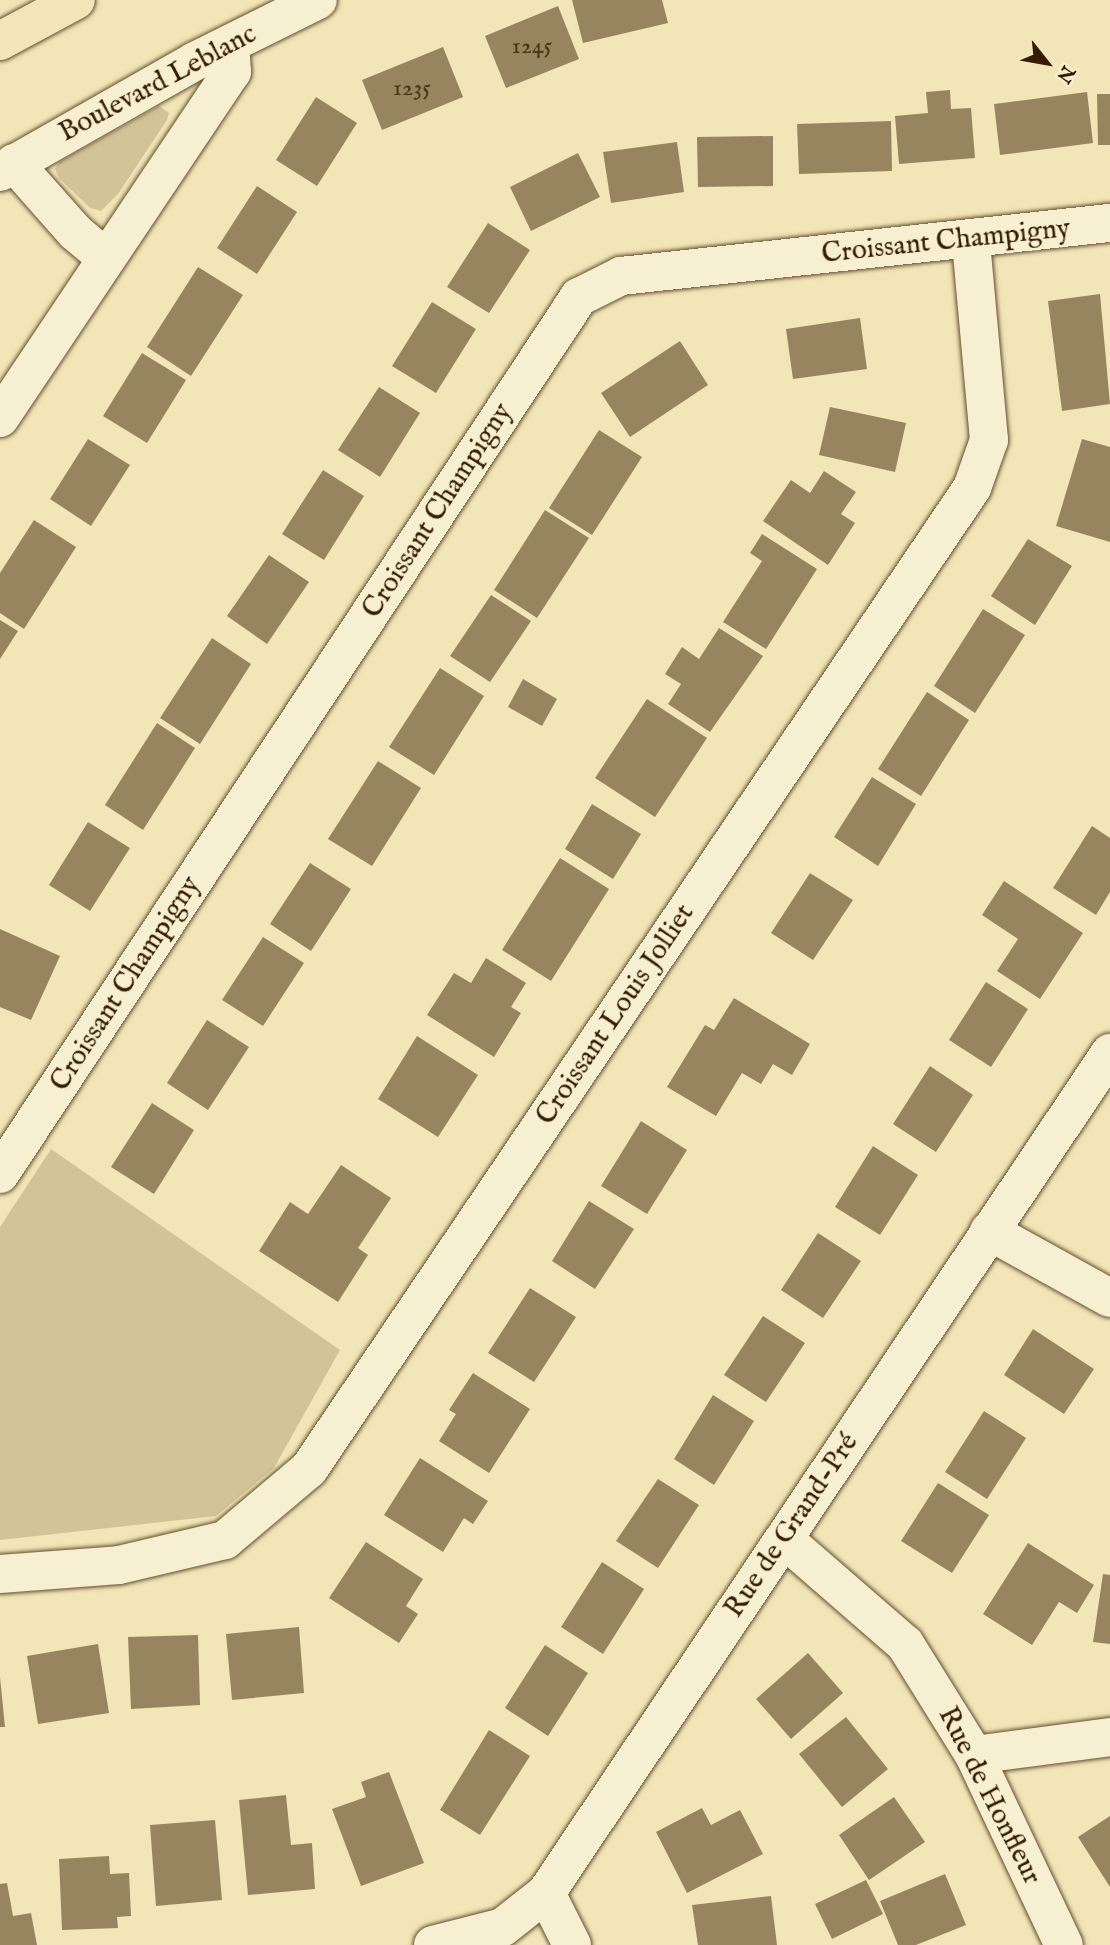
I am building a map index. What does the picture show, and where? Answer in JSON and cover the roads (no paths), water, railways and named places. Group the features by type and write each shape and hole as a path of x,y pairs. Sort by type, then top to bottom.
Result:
{"highway":[{"path":"0,40 63,7"},
{"path":"0,54 63,7"}],"street":[{"name":"Boulevard Leblanc","path":"7,167 230,44 318,0"},
{"path":"0,418 232,72 230,44"},
{"path":"7,167 75,233 106,258"},
{"name":"Croissant Champigny","path":"0,1174 579,297 621,276 971,241 1110,223"},
{"name":"Croissant Louis Jolliet","path":"0,1574 119,1565 225,1541 309,1469 972,488 989,440 971,241"},
{"name":"Rue de Grand-Pré","path":"432,1945 503,1927 546,1893 1110,1053"},
{"path":"989,1231 1110,1298"},
{"name":"Rue de Honfleur","path":"784,1539 905,1644 974,1755 1064,1945"},
{"path":"974,1755 1110,1737"},
{"path":"546,1893 572,1945"}]}
